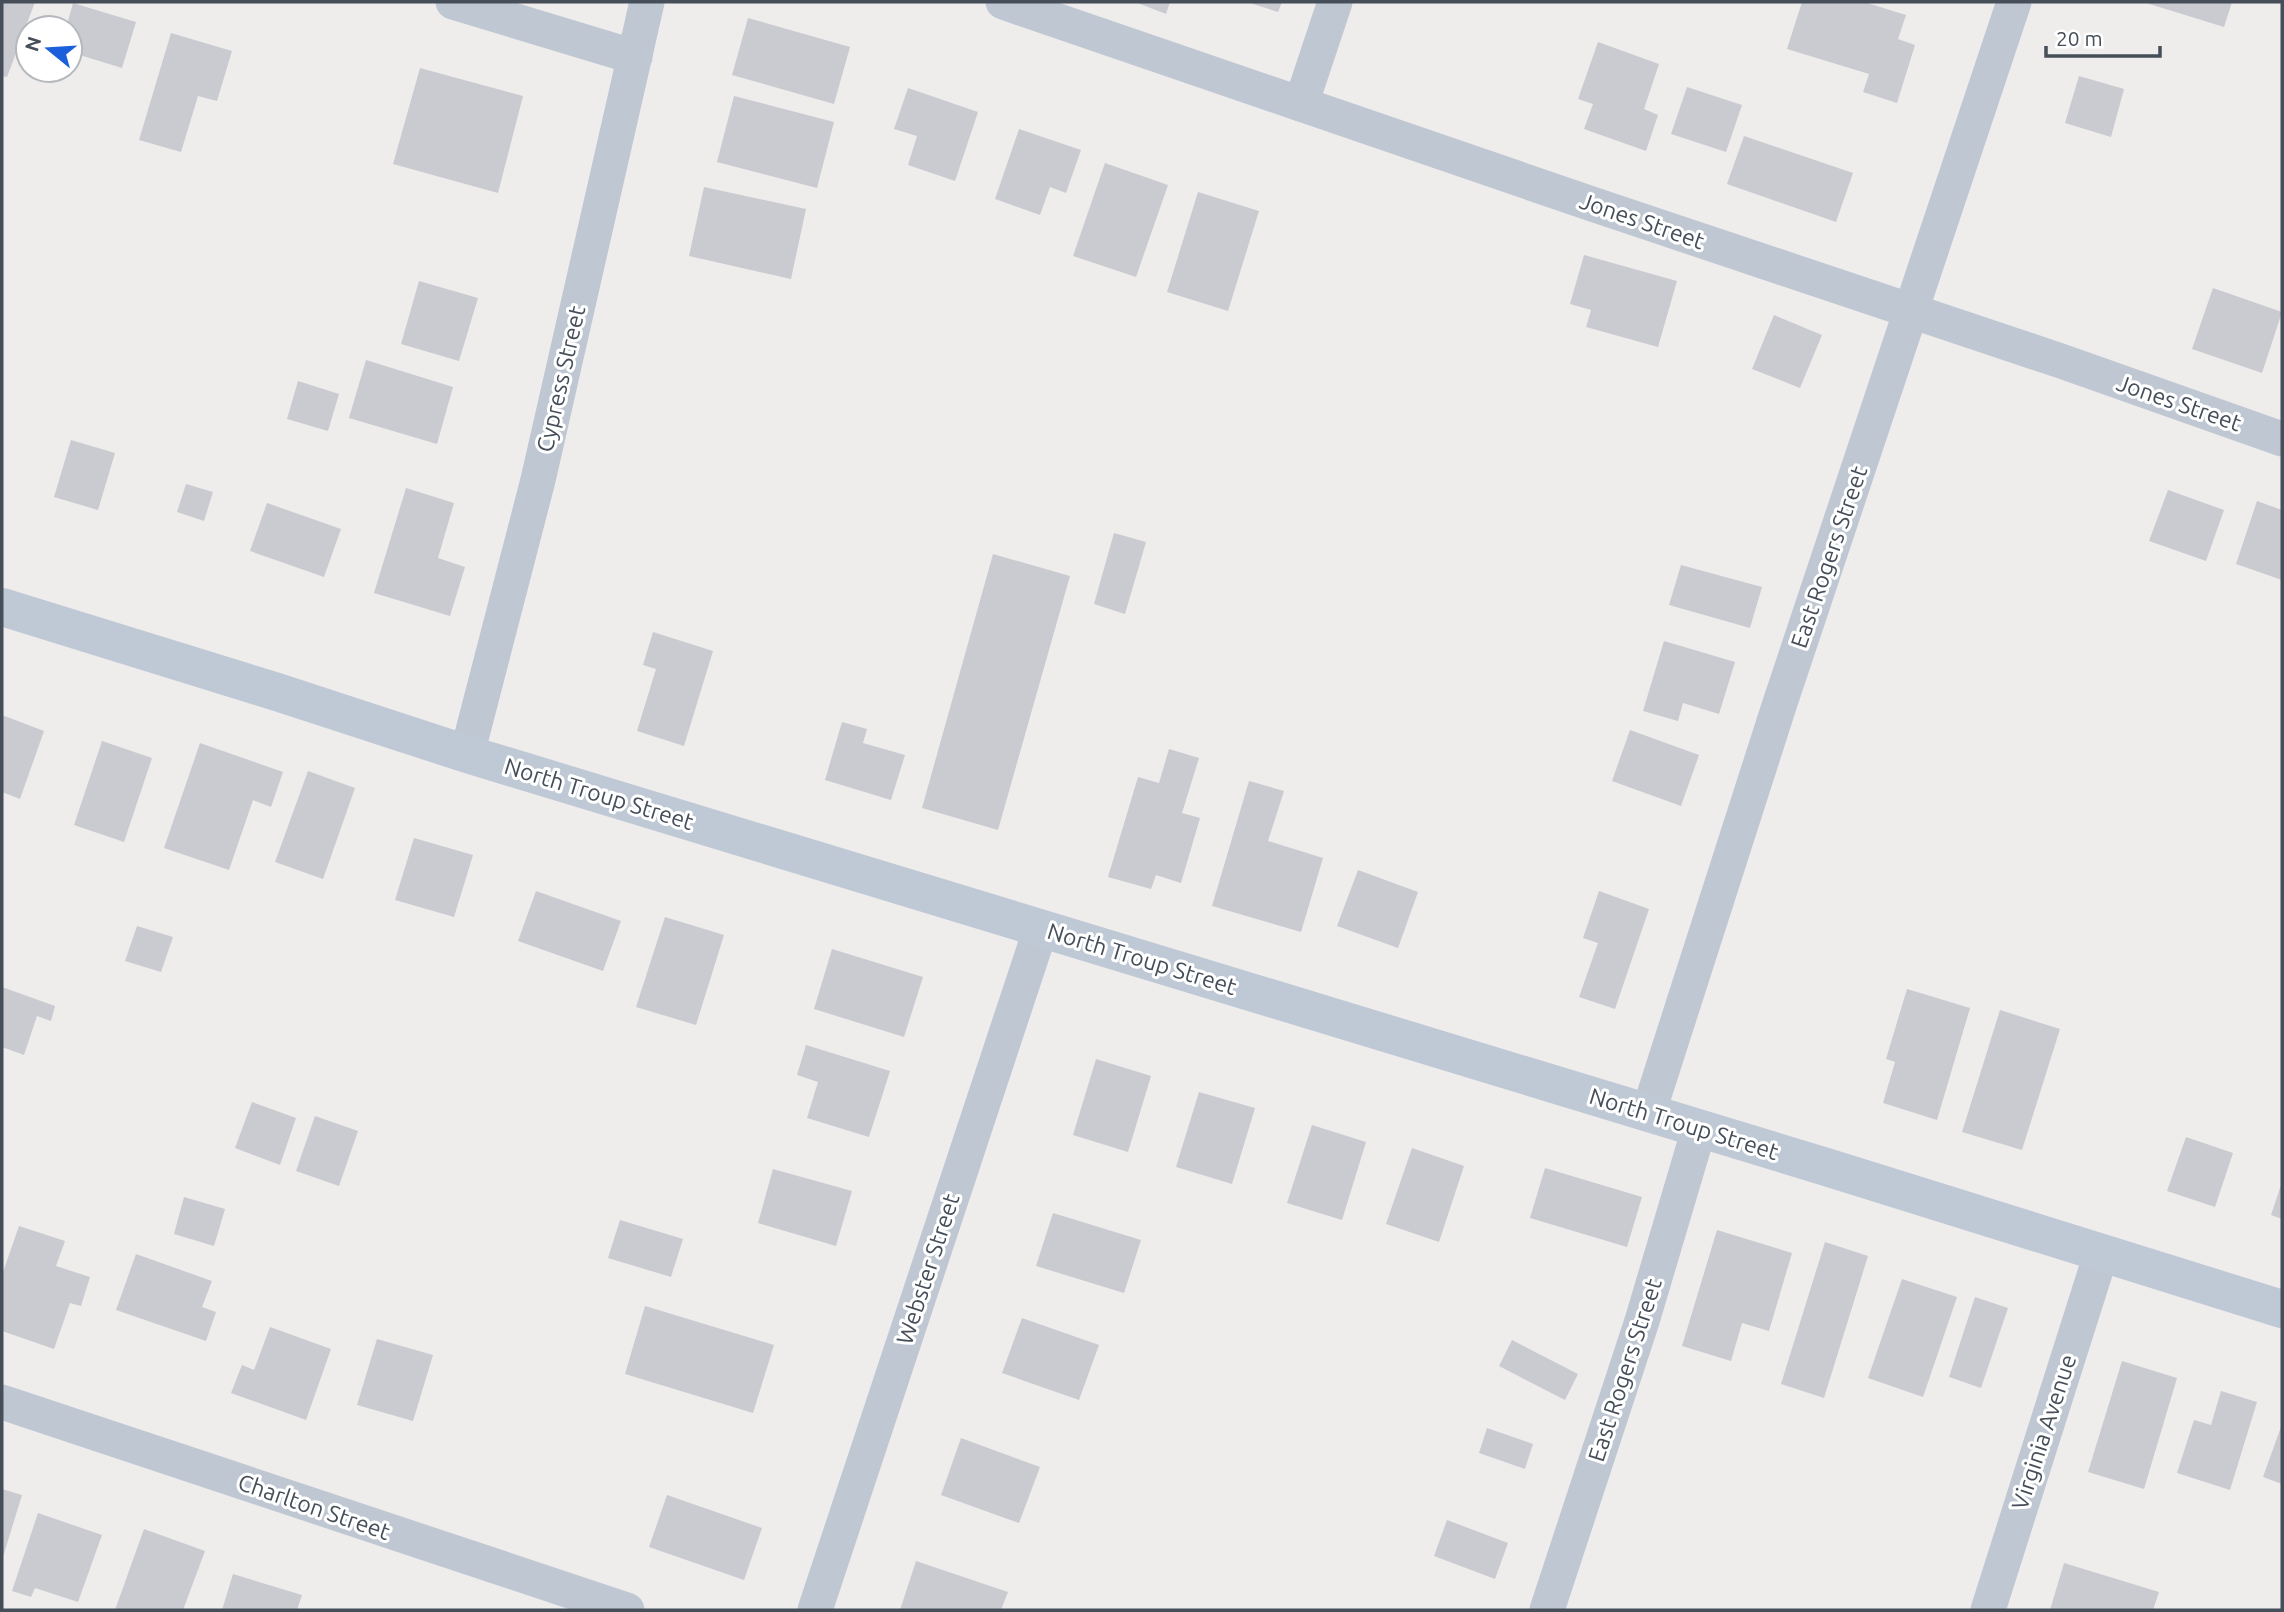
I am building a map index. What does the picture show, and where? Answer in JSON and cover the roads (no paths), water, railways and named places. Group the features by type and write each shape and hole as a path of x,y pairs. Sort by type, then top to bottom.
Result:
{"street":[{"path":"453,2 635,57"},
{"name":"Cypress Street","path":"467,754 538,480 648,2"},
{"name":"Jones Street","path":"1003,2 2061,361 2282,439"},
{"path":"1301,104 1335,2"},
{"name":"East Rogers Street","path":"1648,1114 1775,719 2014,2"},
{"name":"North Troup Street","path":"2,607 467,754 1823,1166 2282,1309"},
{"name":"Webster Street","path":"815,1610 1041,928"},
{"name":"East Rogers Street","path":"1547,1610 1642,1321 1699,1129"},
{"name":"Virginia Avenue","path":"1988,1610 2101,1254"},
{"name":"Charlton Street","path":"2,1402 627,1610"}]}
